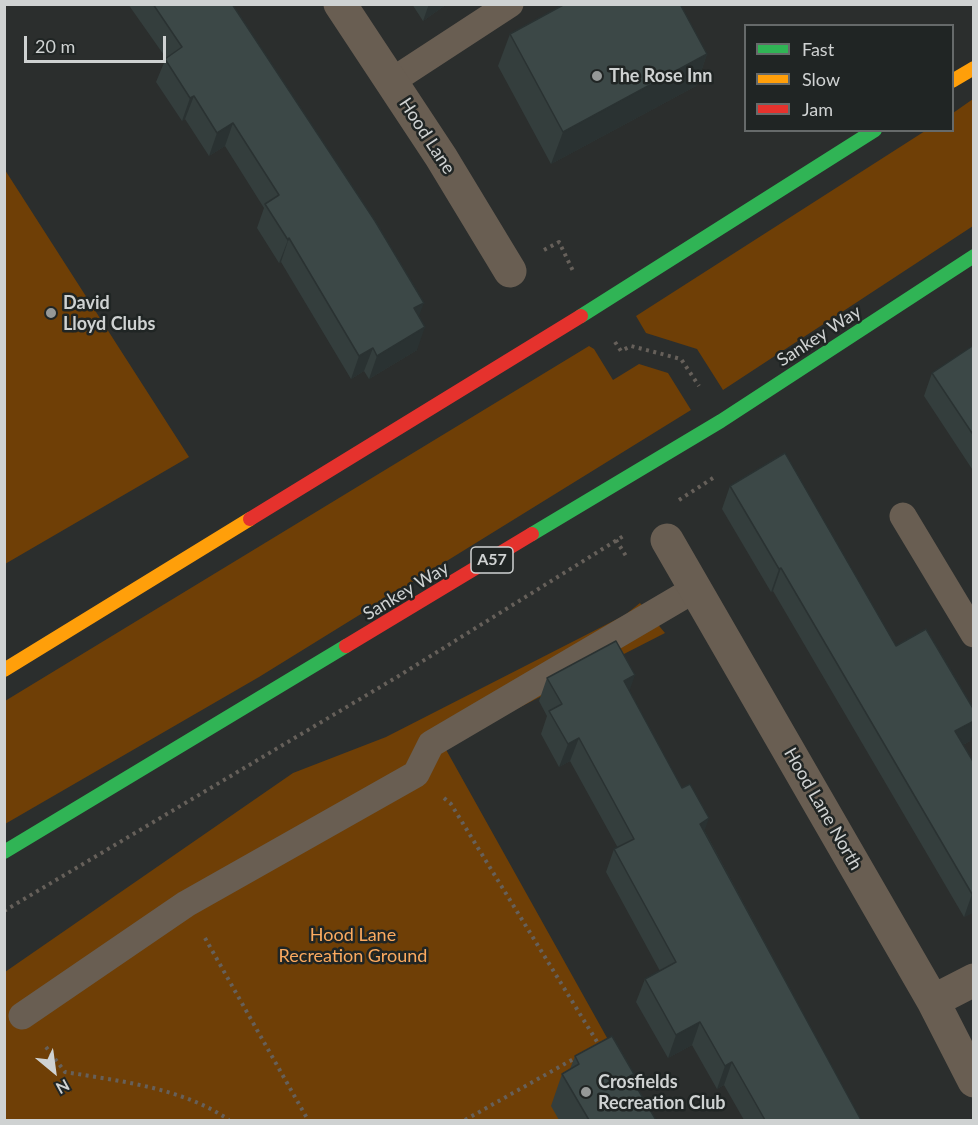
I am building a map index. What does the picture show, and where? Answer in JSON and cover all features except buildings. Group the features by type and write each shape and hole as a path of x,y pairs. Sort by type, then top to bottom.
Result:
{"highway":[{"path":"954,80 974,68"},
{"path":"4,670 595,308 872,132"},
{"name":"Sankey Way","path":"4,852 721,421 974,256"}],"street":[{"name":"Hood Lane","path":"340,4 392,81 510,271"},
{"name":"Hood Lane North","path":"667,540 933,1001 974,1081"},
{"path":"933,1001 974,980"}],"lane":[{"path":"392,81 510,4"},
{"path":"903,516 974,634"},
{"path":"22,1016 186,904 416,774 431,744 695,589"}],"path":[{"path":"565,257 621,351 631,346 681,358 721,421"},
{"path":"4,911 397,677 616,540"},
{"path":"416,774 451,804 600,1044 589,1050"},
{"path":"186,904 308,1120"},
{"path":"22,1016 65,1072 147,1086 216,1111 229,1120"},
{"path":"465,1120 579,1056"}],"green space":[{"path":"973,99 973,226 723,390 697,349 646,333 636,316 923,132 954,132 954,112"},
{"name":"David Lloyd Clubs","path":"5,170 189,457 4,564"},
{"path":"589,346 594,349 613,380 639,364 668,373 691,410 259,677 5,824 5,701"},
{"name":"Hood Lane Recreation Ground","path":"640,603 665,633 444,746 630,1079 605,1120 5,1120 5,972 293,773 386,737 625,615"}],"traffic: fast":[{"path":"581,316 872,132"},
{"path":"532,534 721,421 974,256"},
{"path":"4,852 346,646"}],"traffic: slow":[{"path":"954,80 974,68"},
{"path":"4,670 250,519"}],"traffic: jam":[{"path":"250,519 581,316"},
{"path":"346,646 532,534"}],"place":[{"name":"The Rose Inn","path":"597,76"},
{"name":"David Lloyd Clubs","path":"51,313"},
{"name":"Crosfields Recreation Club","path":"586,1092"}]}
